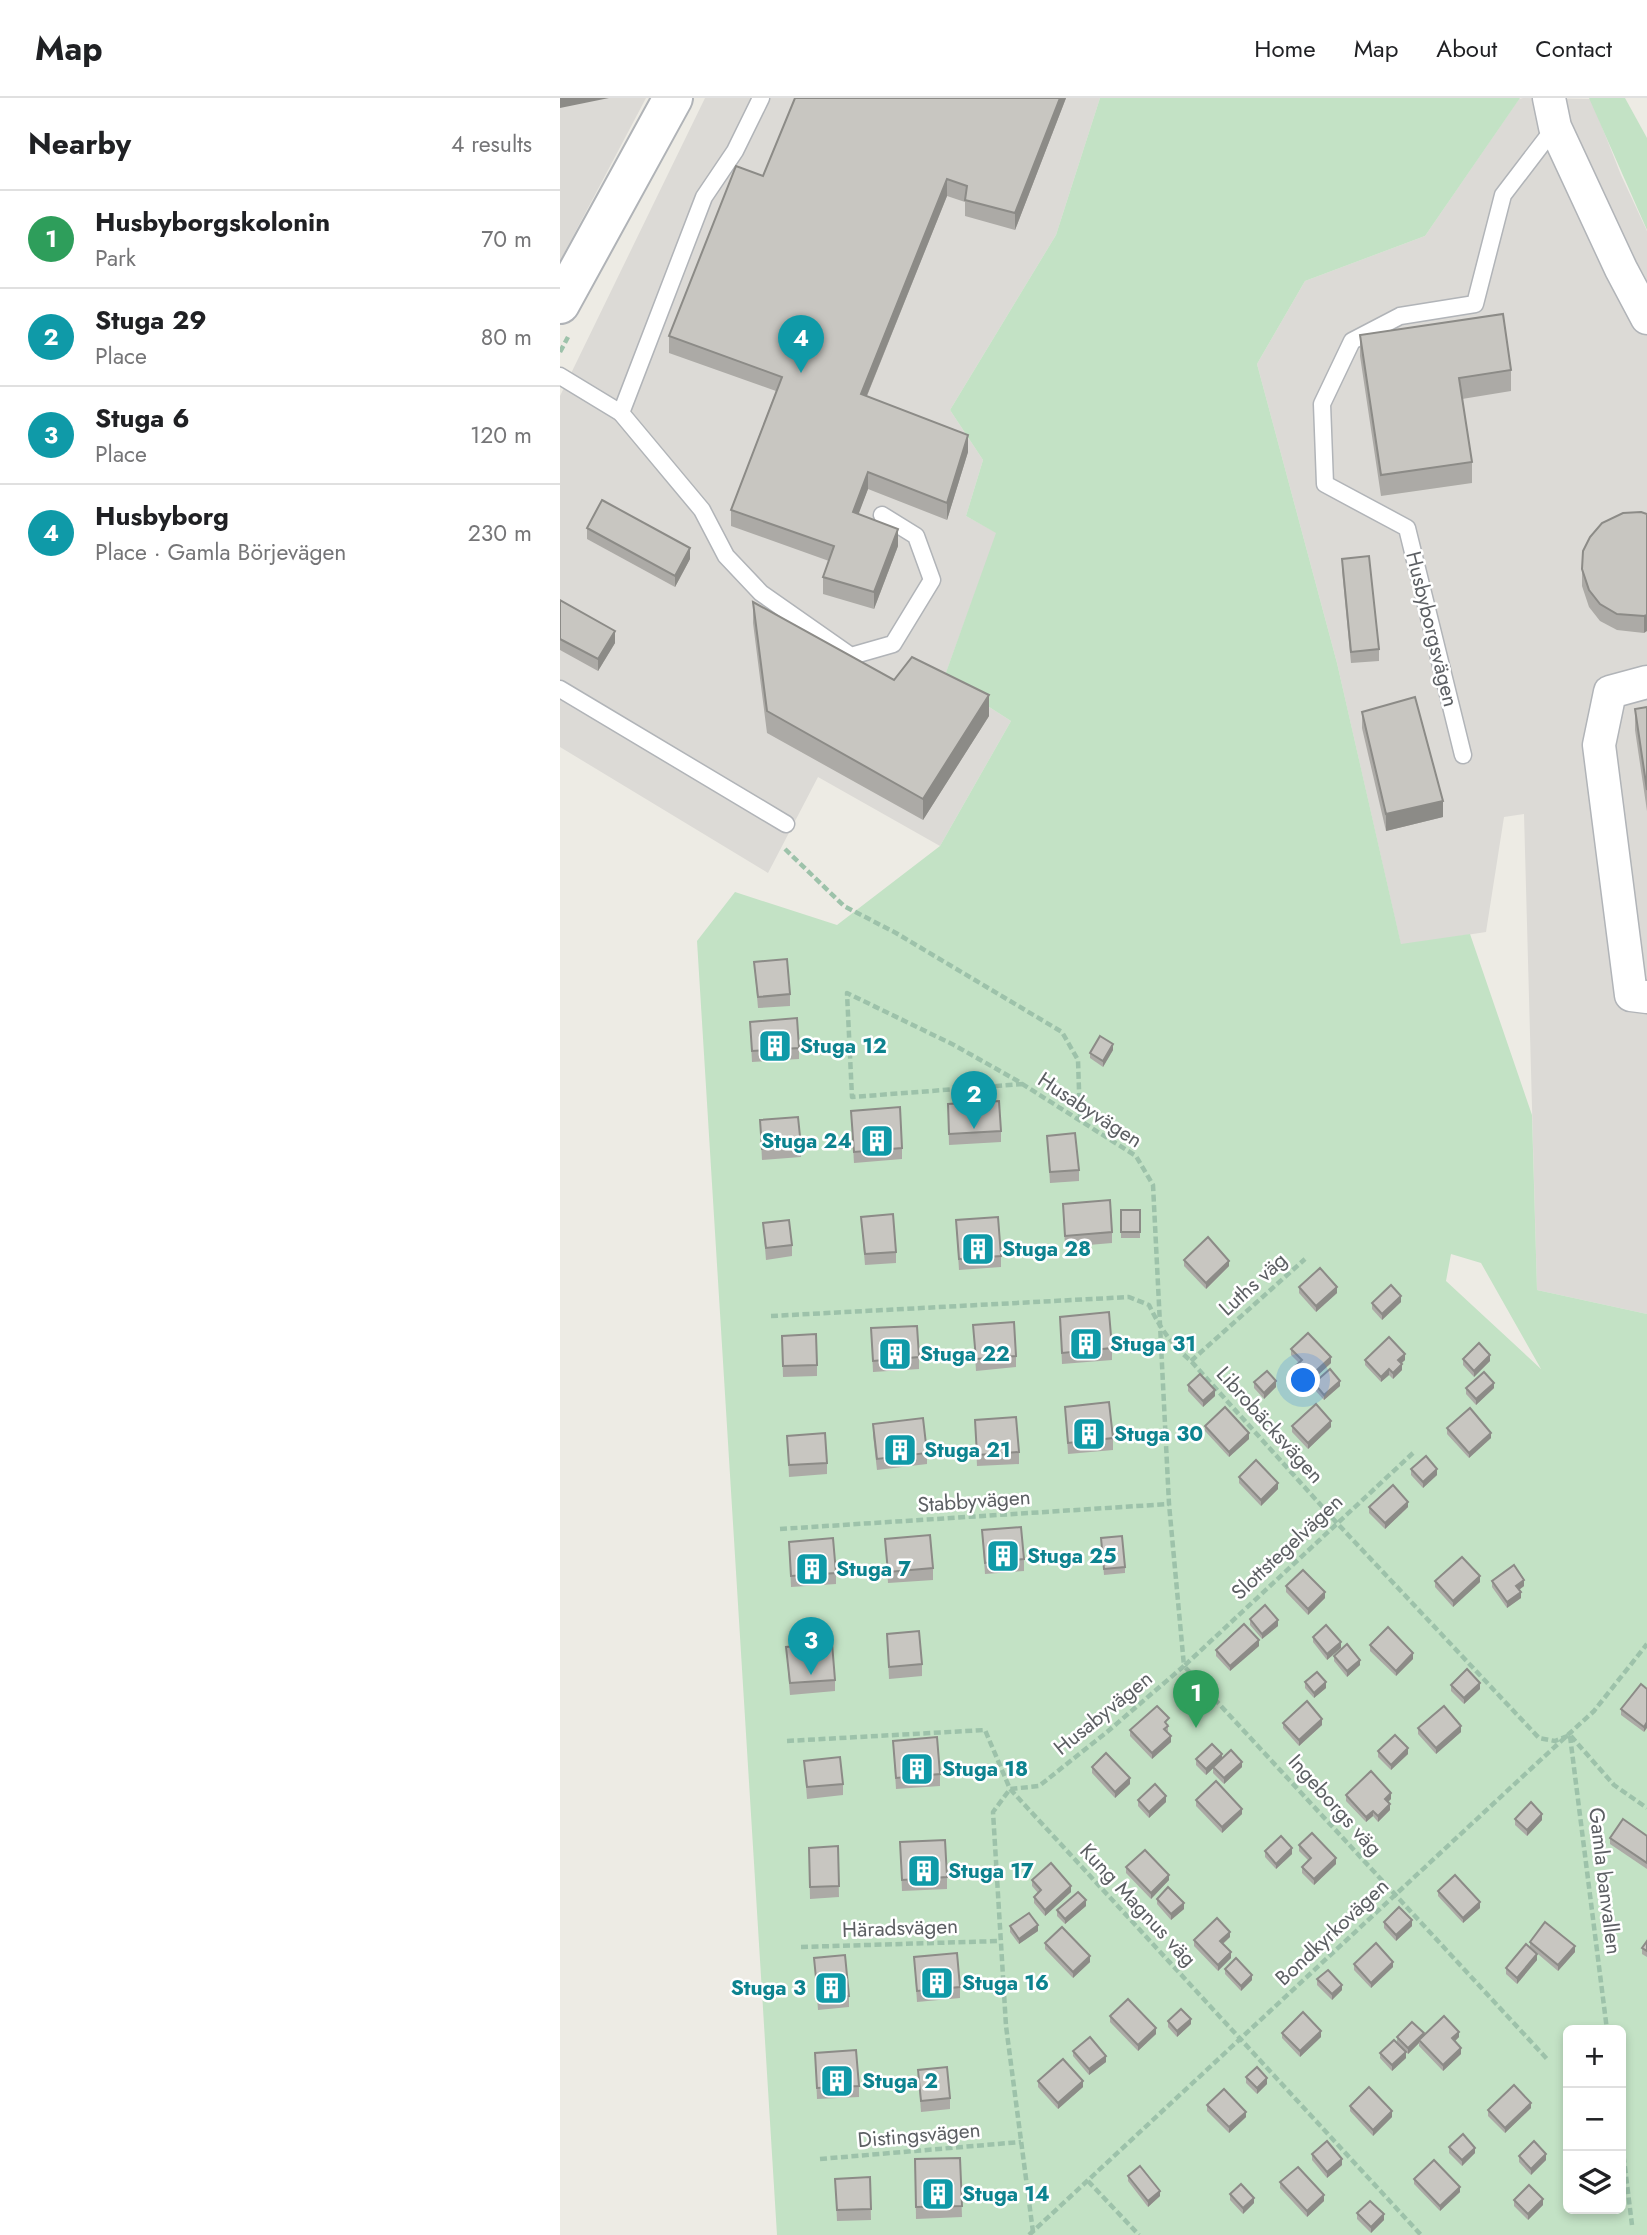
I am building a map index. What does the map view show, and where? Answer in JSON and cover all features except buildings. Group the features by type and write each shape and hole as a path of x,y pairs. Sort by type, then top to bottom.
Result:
{"street":[{"path":"560,304 673,98"},
{"name":"Husbyborgsvägen","path":"1552,112 1621,269 1647,318"},
{"path":"1647,682 1610,692 1599,745 1631,995 1647,997"}],"lane":[{"path":"621,413 704,197 735,151 761,98"},
{"name":"Husbyborgsvägen","path":"1464,755 1407,528 1325,484 1322,404 1352,341 1399,316 1475,304 1503,195 1552,112"},
{"path":"560,376 621,413 702,510 726,556 761,593 851,656 893,643 932,580 916,536 882,515"},
{"path":"560,690 786,824"}],"path":[{"path":"777,841 844,906 896,933 1062,1032 1078,1060 1080,1120"},
{"name":"Husabyvägen","path":"1010,1789 1039,1786 1184,1666 1169,1504 1153,1185 1136,1156 1023,1084 954,1045 847,993 852,1097 1023,1084"},
{"name":"Luths väg","path":"1191,1361 1305,1259"},
{"name":"Librobäcksvägen","path":"771,1316 1129,1297 1149,1305 1159,1326 1177,1350 1191,1361 1336,1522 1539,1738 1555,1741 1570,1735"},
{"name":"Slottstegelvägen","path":"1184,1666 1413,1453"},
{"name":"Stabbyvägen","path":"780,1529 1169,1504"},
{"name":"Bondkyrkovägen","path":"1031,2233 1570,1735 1594,1711 1647,1644"},
{"name":"Ingeborgs väg","path":"1184,1666 1547,2059"},
{"name":"Kung Magnus väg","path":"787,1741 985,1730 1010,1789 1421,2235"},
{"path":"1570,1735 1614,1785 1647,1808"},
{"name":"Gamla banvallen","path":"1570,1735 1607,2025"},
{"path":"1010,1789 993,1812 1006,2026 1031,2233"},
{"name":"Häradsvägen","path":"801,1947 1000,1941"},
{"name":"Distingsvägen","path":"820,2159 1021,2142"},
{"path":"1623,2151 1632,2225"},
{"path":"1088,2181 1139,2235"}],"shaded area":[{"path":"560,98 646,98 560,261"},
{"path":"705,98 1100,98 1056,235 950,410 983,460 966,516 997,533 944,678 1011,721 940,846 818,777 768,873 560,747 560,396"},
{"path":"1519,99 1591,99 1647,231 1647,1314 1537,1290 1524,814 1504,817 1486,932 1401,945 1337,663 1257,364 1305,281 1425,236"}],"green space":[{"path":"1100,98 1520,98 1425,236 1305,281 1257,364 1337,663 1401,944 1470,934 1532,1115 1537,1290 1647,1314 1647,2235 777,2235 697,941 735,892 837,925 940,846 1011,721 944,678 996,533 966,516 983,460 950,410 1056,235","holes":["1451,1254 1481,1263 1541,1369 1446,1281"]},
{"path":"1589,98 1625,98 1647,138 1647,230"}],"place":[{"name":"Husbyborg","path":"801,373"},
{"name":"Stuga 12","path":"775,1046"},
{"name":"Stuga 29","path":"974,1129"},
{"name":"Stuga 24","path":"877,1141"},
{"name":"Stuga 28","path":"978,1249"},
{"name":"Stuga 31","path":"1086,1344"},
{"name":"Stuga 22","path":"895,1354"},
{"name":"Stuga 30","path":"1089,1434"},
{"name":"Stuga 21","path":"900,1450"},
{"name":"Stuga 25","path":"1003,1556"},
{"name":"Stuga 7","path":"812,1569"},
{"name":"Stuga 6","path":"811,1675"},
{"name":"Husbyborgskolonin","path":"1196,1728"},
{"name":"Stuga 18","path":"917,1769"},
{"name":"Stuga 17","path":"924,1871"},
{"name":"Stuga 16","path":"937,1983"},
{"name":"Stuga 3","path":"831,1988"},
{"name":"Stuga 2","path":"837,2081"},
{"name":"Stuga 14","path":"938,2194"}]}
